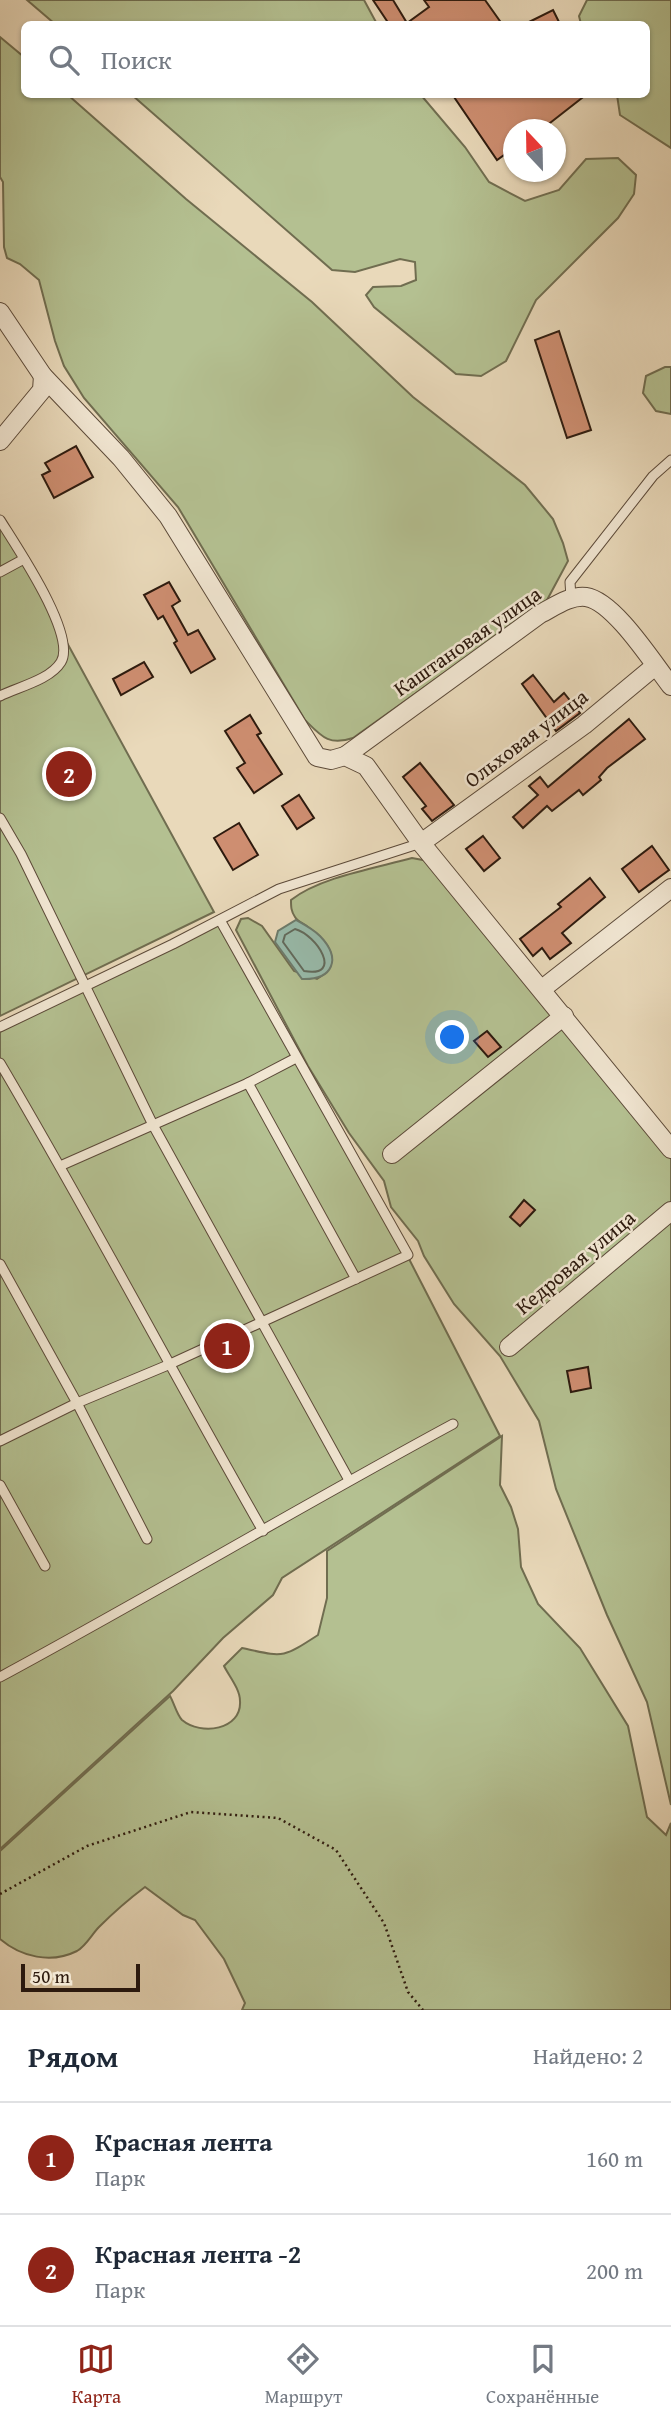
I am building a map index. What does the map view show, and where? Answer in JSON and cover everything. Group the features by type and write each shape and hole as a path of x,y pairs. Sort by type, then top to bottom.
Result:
{"street":[{"path":"0,312 43,376 121,458 168,516 317,757 331,760 345,756 366,766 421,844 671,1149"},
{"path":"0,441 42,390 43,376"},
{"name":"Каштановая улица","path":"345,756 540,614 571,598 584,597 599,601 614,613 671,686"},
{"name":"Ольховая улица","path":"421,844 584,725 655,666"},
{"path":"542,989 671,888"},
{"path":"392,1154 564,1016"},
{"name":"Кедровая улица","path":"509,1347 671,1211"}],"lane":[{"path":"571,598 570,582 653,476 671,460"},
{"path":"0,520 57,618 65,650 61,663 48,675 0,696"},
{"path":"0,572 24,559"},
{"path":"0,818 21,854 153,1125 349,1480"},
{"path":"0,1027 279,889 421,844"},
{"path":"0,1441 77,1403 168,1365 408,1255 220,919"},
{"path":"60,1166 248,1083 296,1058"},
{"path":"0,1063 263,1531"},
{"path":"248,1083 356,1279"},
{"path":"0,1264 77,1403 147,1539"},
{"path":"0,1676 453,1424"},
{"path":"0,1485 45,1566"}],"path":[{"path":"0,1894 87,1846 191,1812 278,1818 336,1850 384,1923 408,1992 423,2010"}],"shaded area":[{"path":"27,0 364,0 375,21 52,21"},
{"path":"587,0 671,0 671,148 620,115 617,98 650,98 650,21 580,21 579,16"},
{"path":"0,37 21,54 21,98 71,98 186,199 312,302 413,397 525,485 553,519 568,561 547,600 353,738 332,740 316,731 305,720 178,507 84,398 64,366 39,280 20,264 7,258 4,247 3,182 0,177"},
{"path":"135,98 424,98 465,147 489,182 525,201 559,190 586,159 618,158 636,175 634,194 618,218 536,300 506,361 481,376 456,374 374,307 366,295 373,287 401,286 416,280 415,262 400,259 355,272 332,270"},
{"path":"671,367 671,414 656,411 643,393 646,376"},
{"path":"0,520 214,912 0,1016"},
{"path":"412,858 428,861 671,1158 671,1805 647,1702 607,1615 556,1489 539,1421 500,1356 454,1304 424,1256 418,1241 391,1207 384,1181 349,1133 308,1066 236,930 241,919 248,918 262,926 294,971 317,979 330,966 330,952 316,933 296,919 291,900 333,879"},
{"path":"219,920 407,1255 500,1436 282,1578 273,1595 223,1638 173,1691 0,1849 0,1026"},
{"path":"502,1436 500,1485 518,1529 521,1567 538,1604 580,1648 628,1726 647,1817 666,1835 671,1823 671,2010 242,2010 245,2003 224,1959 195,1920 183,1915 145,1887 105,1921 80,1949 67,1955 37,1957 17,1950 0,1939 0,1851 170,1696 180,1718 190,1725 209,1729 228,1724 239,1711 240,1696 224,1666 242,1648 282,1654 318,1635 327,1598 327,1551"}],"water":[{"path":"296,920 312,929 327,944 331,953 331,967 321,976 302,979 275,942 278,931"}],"building":[{"path":"373,0 393,0 406,21 387,21"},
{"path":"424,0 485,0 500,21 410,21 429,7"},
{"path":"553,10 558,21 531,21"},
{"path":"455,98 582,98 555,119 503,119 503,156 497,160"},
{"path":"559,331 591,430 567,438 535,340"},
{"path":"76,446 93,477 54,498 42,475 50,471 45,463"},
{"path":"169,582 180,601 172,606 188,635 198,630 215,659 191,673 163,616 158,619 144,595"},
{"path":"144,662 153,677 121,695 113,679"},
{"path":"533,675 554,702 564,693 580,713 556,731 522,684"},
{"path":"250,715 261,733 257,735 282,774 254,793 237,768 245,763 225,731"},
{"path":"629,719 645,739 607,768 599,777 601,780 583,795 579,790 552,811 547,806 523,828 513,817 538,795 529,786 540,777 548,787"},
{"path":"420,763 454,805 432,821 422,809 426,806 403,777"},
{"path":"299,795 314,818 297,829 282,806"},
{"path":"239,823 258,855 233,870 214,838"},
{"path":"483,836 500,858 484,871 466,849"},
{"path":"652,846 669,870 639,892 622,869"},
{"path":"590,878 605,897 562,933 571,943 550,959 542,948 533,956 520,939 561,907 558,904"},
{"path":"487,1031 501,1047 488,1057 474,1041"},
{"path":"524,1200 535,1210 520,1226 510,1217"},
{"path":"588,1367 591,1388 571,1392 567,1371"}],"place":[{"name":"Красная лента -2","path":"69,774"},
{"name":"Красная лента","path":"227,1346"}]}
